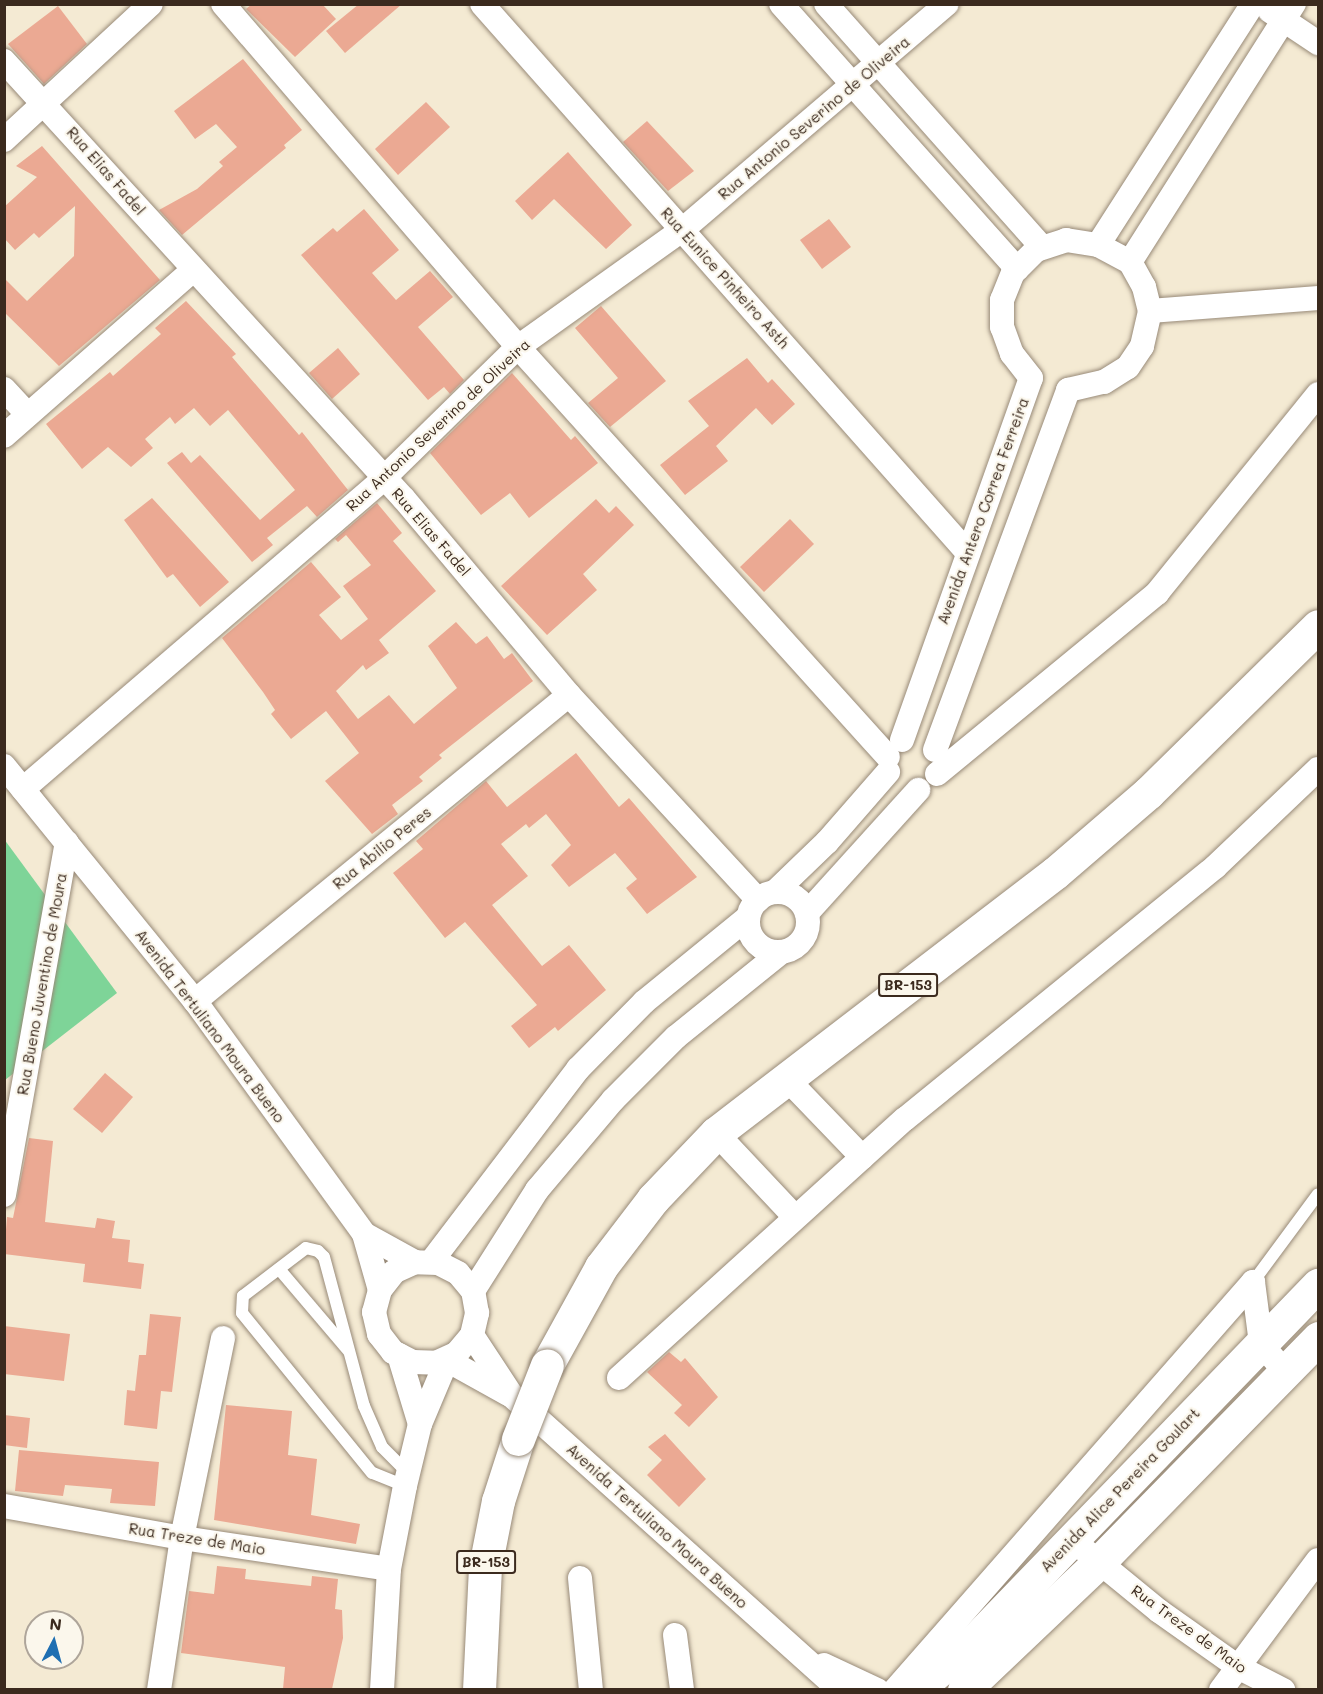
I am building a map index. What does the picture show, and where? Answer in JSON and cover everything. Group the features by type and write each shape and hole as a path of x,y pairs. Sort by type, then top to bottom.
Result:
{"main road":[{"name":"BR-153","path":"479,1689 485,1567 498,1501 518,1438 547,1365 601,1267 653,1199 716,1133 1063,866 1148,793 1318,626"},
{"name":"Avenida Alice Pereira Goulart","path":"916,1689 977,1638 1318,1285"},
{"path":"964,1689 1100,1562 1318,1338"}],"street":[{"path":"4,140 40,103 151,4"},
{"path":"223,4 518,347 893,756 900,786 918,790"},
{"name":"Rua Eunice Pinheiro Asth","path":"482,4 967,552"},
{"path":"780,4 1017,269"},
{"path":"826,4 1042,247"},
{"name":"Rua Antonio Severino de Oliveira","path":"23,789 384,478 518,347 682,230 947,4"},
{"path":"1031,378 1068,390 1104,381 1128,367 1142,346 1150,311 1144,287 1131,262 1098,245 1253,4"},
{"path":"1259,4 1289,12 1318,43"},
{"path":"1131,262 1289,12"},
{"name":"Rua Elias Fadel","path":"4,61 40,103 66,125 193,270 384,478 569,695 760,903"},
{"name":"Avenida Antero Correa Ferreira","path":"893,756 1031,378 1012,354 1002,327 1002,300 1017,269 1042,247 1066,240 1098,245"},
{"path":"4,436 193,270"},
{"path":"1150,311 1318,298"},
{"path":"4,389 28,415"},
{"path":"935,750 1068,390"},
{"path":"807,913 918,790 1157,593 1318,394"},
{"name":"Rua Abilio Peres","path":"195,1001 569,695"},
{"path":"447,1360 413,1362 399,1355 379,1334 374,1312 380,1290 394,1272 423,1262 578,1069 644,1002 760,903 827,842 893,756 926,741 935,750 939,762 937,774"},
{"name":"Avenida Tertuliano Moura Bueno","path":"4,766 195,1001 364,1234 380,1290"},
{"path":"619,1378 862,1157 1036,1010 1215,867 1318,769"},
{"name":"Rua Bueno Juventino de Moura","path":"4,1195 67,843"},
{"path":"472,1291 537,1190 613,1100 676,1037 780,953 803,940 808,927 807,913 789,894 760,903"},
{"path":"760,903 755,943 766,951 780,953"},
{"path":"786,1078 862,1157"},
{"path":"716,1133 795,1216"},
{"name":"Avenida Tertuliano Moura Bueno","path":"364,1234 423,1262"},
{"path":"382,1689 389,1569 420,1424 447,1360 472,1335 477,1313 472,1291 458,1273 423,1262"},
{"path":"1253,1281 1261,1344 1286,1372"},
{"path":"895,1689 1253,1281"},
{"name":"Avenida Tertuliano Moura Bueno","path":"472,1335 512,1396"},
{"path":"159,1689 182,1538 223,1338"},
{"path":"399,1355 420,1424"},
{"name":"Avenida Tertuliano Moura Bueno","path":"447,1360 512,1396 840,1689"},
{"name":"Rua Treze de Maio","path":"4,1506 182,1538 389,1569"},
{"name":"Rua Treze de Maio","path":"1071,1539 1159,1611 1238,1667 1283,1689"},
{"path":"1221,1689 1318,1560"},
{"path":"580,1578 591,1689"},
{"path":"675,1635 682,1689"},
{"name":"Avenida Tertuliano Moura Bueno","path":"803,1655 877,1689"}],"lane":[{"path":"1253,1281 1318,1194"},
{"path":"306,1248 318,1251 324,1257 364,1406 382,1447 407,1480 372,1473 242,1313 243,1296 306,1248"},
{"path":"279,1269 350,1353"}],"green space":[{"path":"4,839 117,993 5,1080 4,1080"}],"building":[{"path":"252,4 322,4 336,19 295,57 246,9"},
{"path":"359,4 402,4 345,53 326,31"},
{"path":"58,6 87,44 44,84 8,44"},
{"path":"243,59 302,130 284,145 286,148 182,235 159,210 197,189 223,166 219,162 237,147 216,124 195,139 174,111"},
{"path":"426,102 450,127 398,175 375,149"},
{"path":"647,121 694,171 668,191 623,142"},
{"path":"42,146 160,280 59,366 4,312 4,278 27,301 74,256 75,206 39,238 34,233 15,250 4,238 4,207 37,177 16,166"},
{"path":"568,152 632,225 606,249 554,199 532,220 515,201"},
{"path":"364,209 399,250 372,273 396,300 430,271 453,297 418,327 464,380 450,394 444,387 428,400 301,255 333,228 337,232"},
{"path":"829,219 851,247 822,269 800,240"},
{"path":"186,301 236,354 232,357 299,435 302,432 348,490 317,517 307,506 267,538 273,545 252,562 167,463 182,452 191,463 200,455 260,520 295,490 228,410 210,426 194,408 175,424 170,417 145,439 153,448 131,467 108,447 82,469 46,424 110,372 113,376 161,334 155,328"},
{"path":"601,306 666,381 610,427 588,403 618,378 575,328"},
{"path":"338,348 360,374 332,399 309,373"},
{"path":"747,358 768,383 772,379 795,404 772,425 756,408 716,446 728,461 685,495 660,465 709,426 688,401"},
{"path":"512,373 571,440 575,436 598,463 529,518 510,493 481,515 430,453"},
{"path":"152,498 229,582 200,607 173,574 167,578 124,520"},
{"path":"596,499 609,513 616,506 634,525 583,574 597,590 547,635 501,586"},
{"path":"377,503 402,533 393,541 436,591 379,640 389,653 366,670 363,665 336,691 358,719 389,695 414,724 457,688 428,646 456,622 476,644 487,636 504,659 512,653 533,681 439,755 442,758 419,777 423,781 392,805 398,814 372,834 325,781 359,753 326,711 291,739 271,714 275,710 263,692 222,638 311,562 341,597 319,615 341,640 368,619 343,586 371,565 346,535 338,542 335,539"},
{"path":"790,519 814,544 764,592 740,567"},
{"path":"576,753 619,807 629,798 697,877 647,914 626,888 637,879 615,853 569,887 551,865 571,845 546,814 529,828 526,824 501,844 528,876 492,905 542,966 569,945 606,990 558,1031 555,1027 529,1048 511,1026 537,1005 465,922 445,938 393,873 423,849 416,841 486,781 507,807"},
{"path":"105,1073 133,1097 102,1133 73,1109"},
{"path":"29,1138 53,1141 45,1222 95,1228 97,1218 115,1221 112,1238 130,1240 128,1262 144,1264 141,1289 83,1282 85,1264 4,1254 7,1217 13,1218"},
{"path":"150,1314 181,1317 172,1392 161,1391 157,1429 124,1425 127,1390 135,1391 139,1355 146,1355"},
{"path":"4,1326 70,1334 64,1381 4,1374"},
{"path":"669,1352 681,1362 685,1358 718,1397 689,1427 674,1413 682,1405 647,1372"},
{"path":"226,1405 292,1411 288,1455 317,1459 311,1515 360,1524 356,1544 214,1520"},
{"path":"4,1415 30,1418 27,1448 4,1445"},
{"path":"665,1434 706,1479 679,1507 647,1475 662,1460 648,1447"},
{"path":"19,1450 159,1462 155,1506 110,1503 112,1489 65,1485 63,1496 15,1491"},
{"path":"217,1566 246,1569 245,1579 311,1586 312,1576 338,1579 335,1609 342,1610 343,1638 332,1689 283,1689 285,1667 181,1653 189,1591 214,1594"}]}
